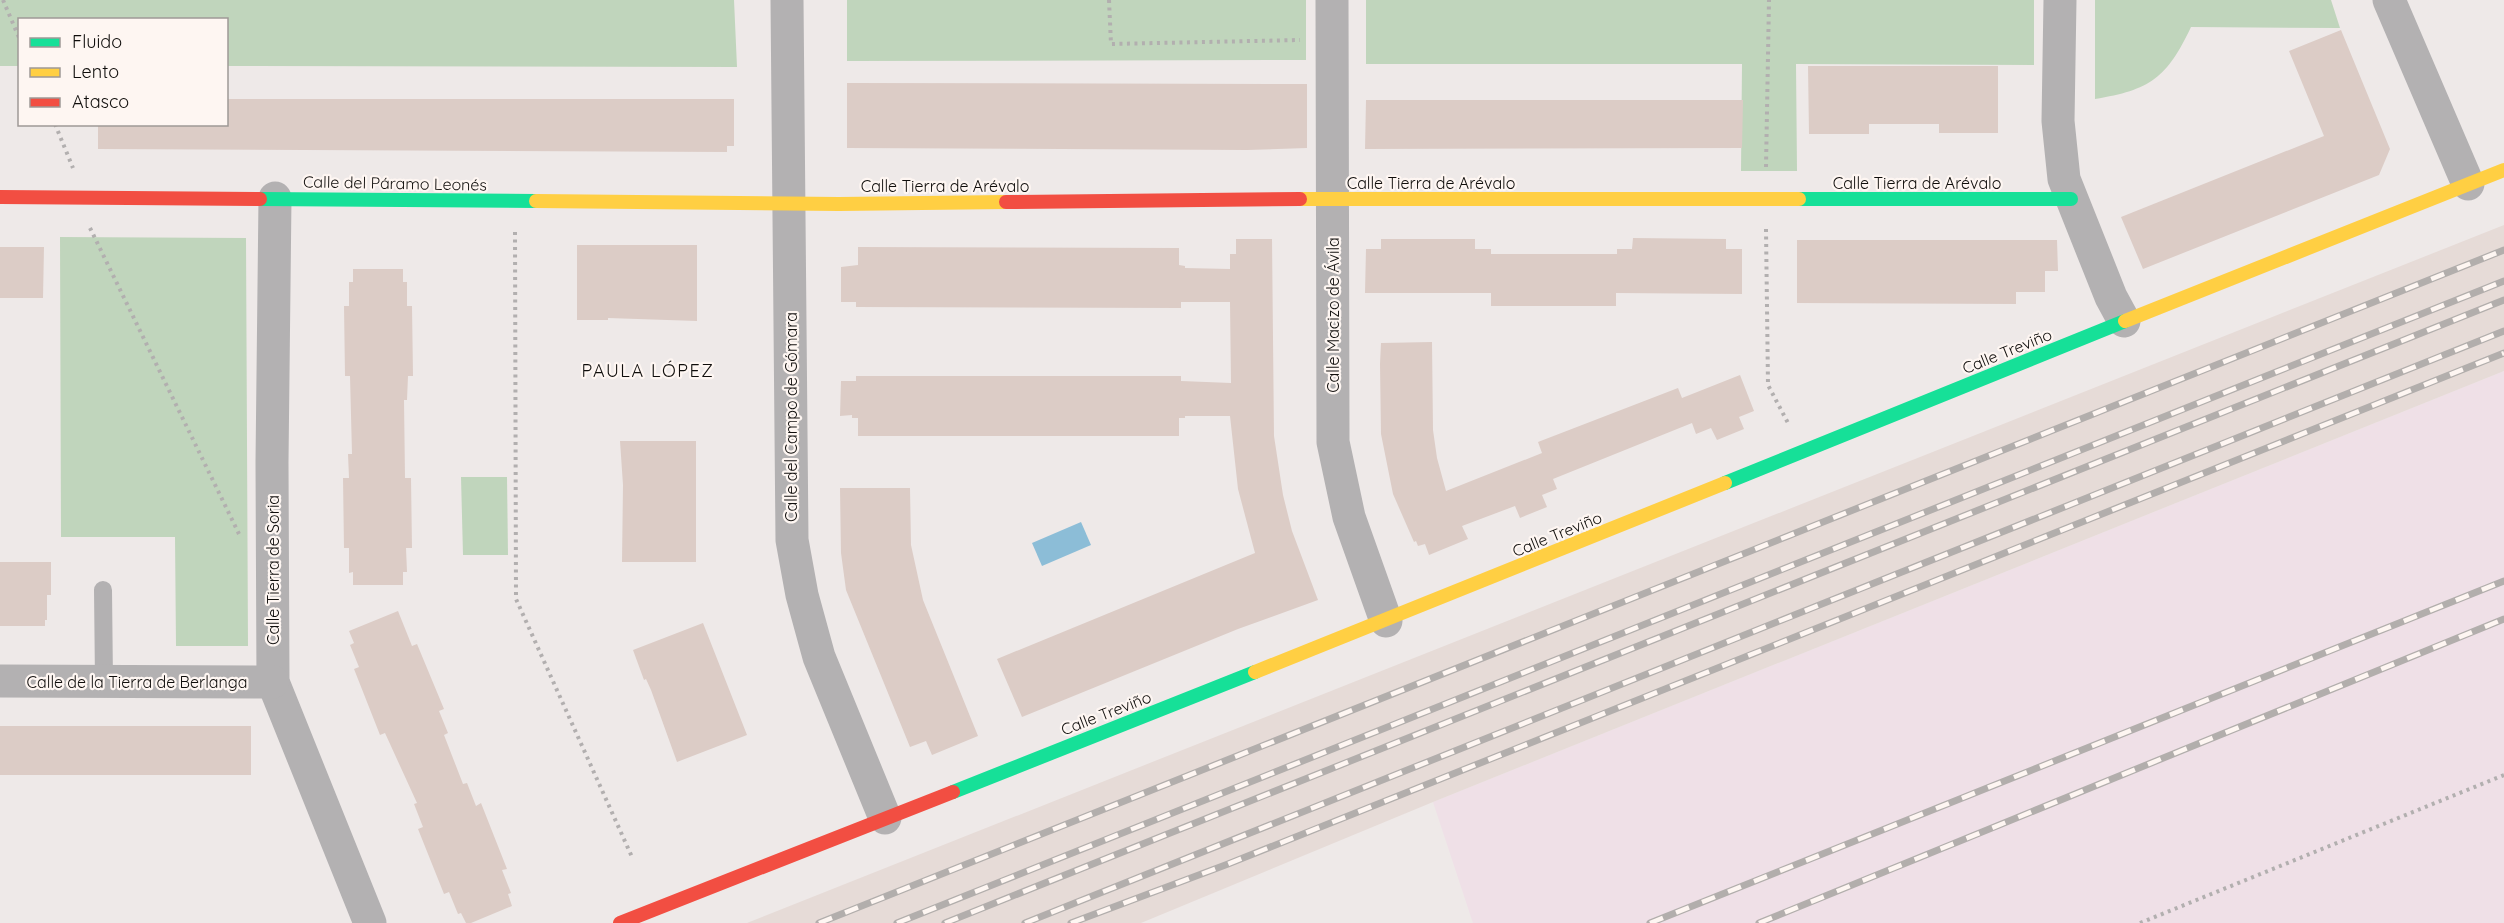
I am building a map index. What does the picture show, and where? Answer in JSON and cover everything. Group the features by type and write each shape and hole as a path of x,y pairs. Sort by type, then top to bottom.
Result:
{"street":[{"name":"Calle del Campo de Gómara","path":"787,0 792,540 802,595 819,657 885,818"},
{"name":"Calle Macizo de Ávila","path":"1332,0 1333,442 1350,518 1386,621"},
{"path":"2060,0 2058,121 2064,179 2111,297 2124,321"},
{"path":"2389,0 2468,184"},
{"name":"Calle Treviño","path":"620,923 1386,621 2124,321 2504,170"},
{"name":"Calle del Páramo Leonés","path":"0,197 790,203"},
{"name":"Calle Tierra de Soria","path":"276,198 272,462 273,682 370,923"},
{"name":"Calle Tierra de Arévalo","path":"790,203 1332,199 2071,199"},
{"name":"Calle de la Tierra de Berlanga","path":"0,681 273,682"}],"lane":[{"path":"103,590 104,681"}],"path":[{"path":"3,0 18,35"},
{"path":"1109,0 1111,44 1304,39"},
{"path":"56,126 74,169 74,197 241,538"},
{"path":"515,201 516,599 632,857"},
{"path":"2140,923 2504,775"}],"shaded area":[{"path":"2504,225 2504,371 1433,802 1141,923 747,923"},
{"path":"2504,371 2504,923 1473,923 1433,802"}],"green space":[{"path":"0,0 734,0 737,67 228,66 228,18 18,18 18,66 0,66"},
{"path":"847,0 1306,0 1306,60 847,61"},
{"path":"1366,0 2034,0 2034,65 1796,64 1797,171 1741,171 1742,64 1366,64"},
{"path":"2095,0 2331,0 2340,28 2191,27 2174,58 2155,79 2130,91 2095,99"},
{"path":"60,237 246,238 248,646 176,646 175,537 61,537"},
{"path":"461,477 507,477 508,555 463,555"}],"water":[{"path":"1081,522 1091,545 1042,566 1032,543"}],"building":[{"path":"2341,30 2390,149 2379,175 2143,269 2121,217 2324,136 2289,51"},
{"path":"1808,66 1998,66 1998,133 1939,133 1939,124 1869,124 1869,134 1809,134"},
{"path":"847,83 1307,84 1307,148 1247,150 847,148"},
{"path":"228,99 734,99 734,146 727,146 727,152 98,149 98,126 228,126"},
{"path":"1366,100 1743,100 1742,148 1365,149"},
{"path":"1633,238 1726,239 1726,249 1742,249 1742,294 1616,293 1616,306 1491,306 1491,293 1365,293 1366,249 1381,249 1381,239 1475,239 1475,249 1491,249 1491,254 1617,254 1617,249 1632,249"},
{"path":"1236,239 1272,239 1274,436 1283,495 1292,531 1318,600 1238,629 1022,717 997,659 1255,553 1238,489 1230,416 1179,418 1179,436 858,436 858,418 852,418 852,415 840,416 841,381 856,381 856,376 1181,376 1181,381 1231,383 1230,302 1181,302 1181,308 856,307 856,302 841,302 841,267 858,265 858,247 1179,248 1179,265 1185,268 1230,269 1230,254 1236,254"},
{"path":"1797,240 2057,240 2058,271 2045,271 2045,292 2016,292 2016,304 1797,303"},
{"path":"577,245 697,245 697,321 608,318 608,320 577,320"},
{"path":"0,247 44,247 43,298 0,298"},
{"path":"353,269 403,269 403,282 407,282 407,306 412,306 413,376 408,376 407,400 404,400 405,478 411,478 412,548 406,548 407,572 403,572 403,585 353,585 353,572 349,573 349,548 344,548 343,478 349,478 348,454 352,454 350,376 345,376 344,306 349,306 349,282 353,282"},
{"path":"1432,342 1433,430 1437,458 1446,491 1542,453 1538,442 1678,388 1682,398 1740,375 1754,411 1739,417 1744,429 1717,440 1711,428 1696,434 1692,423 1553,479 1557,489 1542,495 1547,507 1520,518 1515,506 1462,526 1468,539 1429,555 1425,544 1418,546 1416,541 1414,542 1393,494 1381,434 1380,364 1381,343"},
{"path":"620,441 696,441 696,562 622,562 623,485"},
{"path":"840,488 910,488 911,545 923,600 978,736 932,755 926,741 910,747 846,590 841,553"},
{"path":"0,562 51,562 51,595 47,595 45,626 0,626"},
{"path":"398,611 412,646 417,644 444,709 439,711 448,733 444,735 463,784 467,783 476,806 481,803 507,869 502,870 511,893 508,894 512,906 471,923 466,923 461,913 458,914 449,892 444,894 418,829 423,827 414,804 417,803 385,733 380,735 354,669 359,667 350,645 354,643 349,631"},
{"path":"703,623 747,735 677,762 651,690 646,679 644,680 633,650"},
{"path":"0,726 251,726 251,775 0,775"}],"railway":[{"path":"819,923 2504,250"},
{"path":"897,923 2504,281"},
{"path":"945,923 2504,300"},
{"path":"1025,923 2504,331"},
{"path":"1071,923 1228,864 2504,353"},
{"path":"1650,923 2504,581"},
{"path":"1759,923 2504,619"}],"traffic: fast":[{"path":"260,199 536,201"},
{"path":"1799,199 2071,199"},
{"path":"1725,483 2125,321"},
{"path":"953,792 1255,672"}],"traffic: slow":[{"path":"2125,321 2504,170"},
{"path":"1300,199 1799,199"},
{"path":"536,201 839,204 1006,202"},
{"path":"1255,672 1725,483"}],"traffic: jam":[{"path":"0,197 260,199"},
{"path":"1006,202 1300,199"},
{"path":"620,923 953,792"}],"district":[{"name":"PAULA LÓPEZ","path":"648,370"}]}
